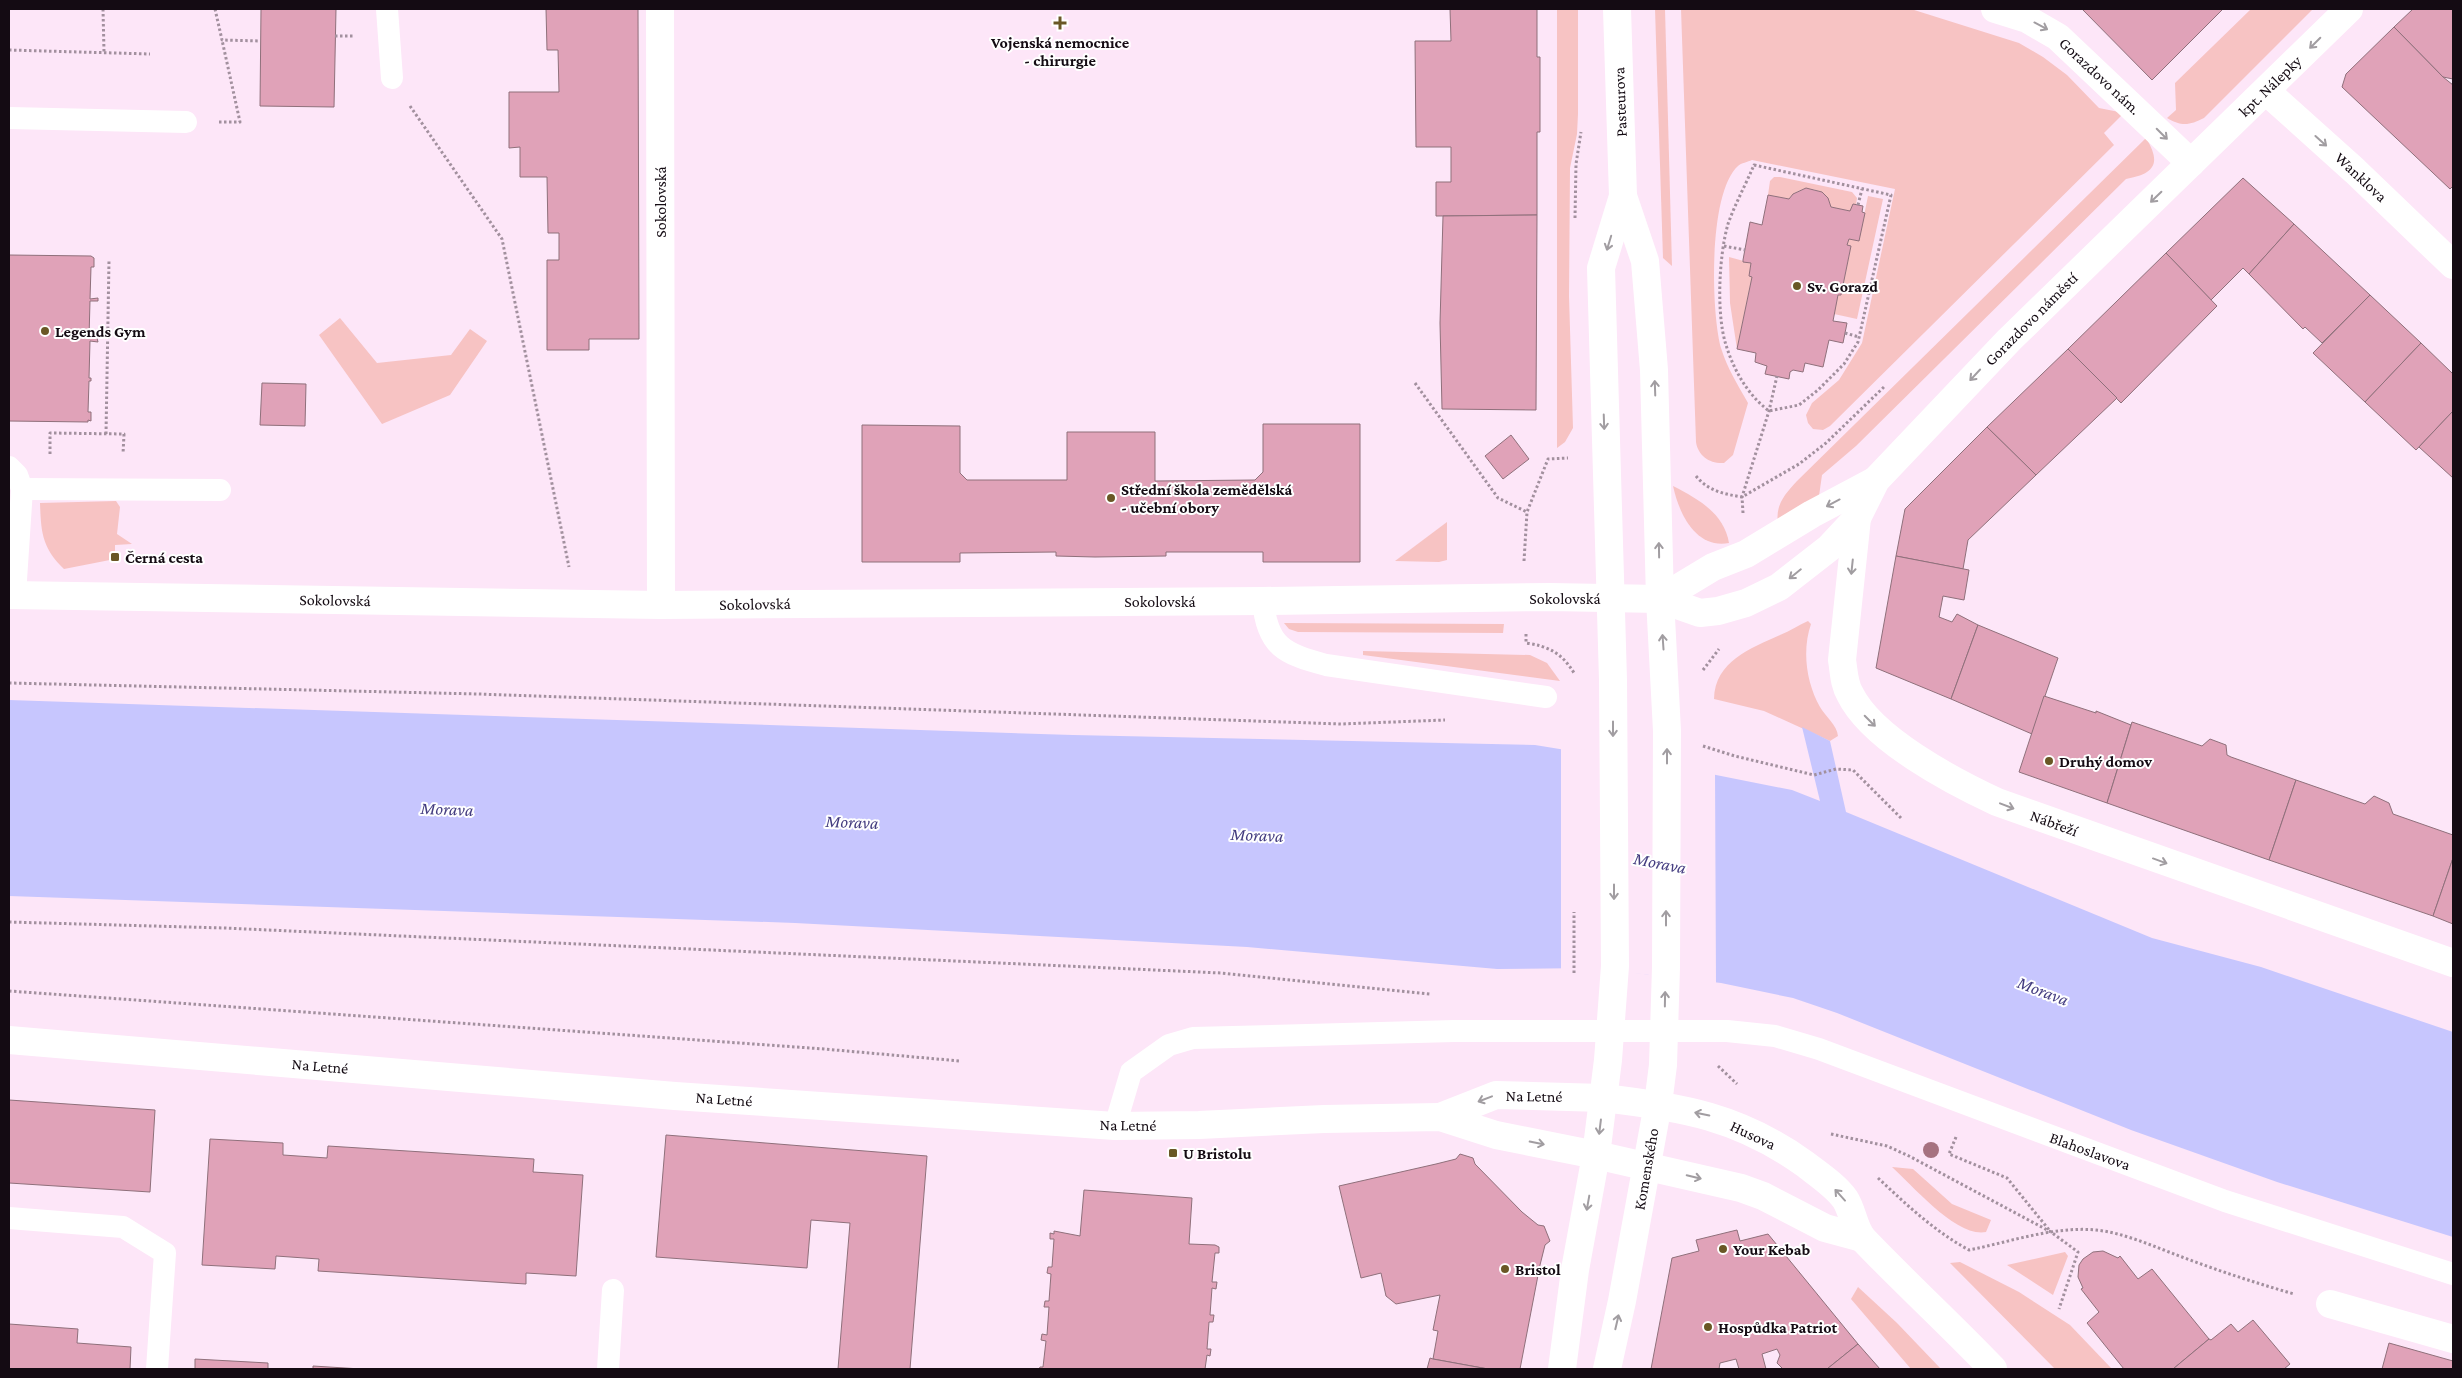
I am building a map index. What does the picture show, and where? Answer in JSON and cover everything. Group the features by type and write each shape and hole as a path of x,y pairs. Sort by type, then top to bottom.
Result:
{"street":[{"name":"Sokolovská","path":"660,9 661,605"},
{"name":"Pasteurova","path":"1617,9 1623,196"},
{"name":"Gorazdovo nám.","path":"1995,9 2027,19 2058,36 2191,162"},
{"name":"kpt. Nálepky","path":"2191,162 2349,9"},
{"name":"Wanklova","path":"2266,91 2354,170 2453,265"},
{"name":"Gorazdovo náměstí","path":"1876,480 2009,340 2191,162"},
{"path":"1562,1369 1575,1270 1596,1156 1608,1060 1615,966 1613,680 1601,268 1623,196"},
{"name":"Komenského","path":"1607,1369 1622,1301 1658,1104 1663,1065 1666,967 1666,685 1660,599 1654,370 1645,261 1623,196"},
{"path":"1660,599 1700,613 1746,603 1779,587 1829,548 1857,518 1876,480"},
{"path":"1660,599 1713,567 1746,554 1812,514 1876,480"},
{"name":"Nábřeží","path":"1857,518 1842,660 1845,680 1849,694 1862,713 1897,744 1958,782 2004,805 2453,964"},
{"name":"Sokolovská","path":"12,595 661,605 1263,601 1550,596 1660,599"},
{"name":"Na Letné","path":"9,1040 675,1096 1115,1126 1440,1117 1496,1095 1603,1098"},
{"name":"Husova","path":"1603,1098 1658,1104 1719,1119 1765,1138 1786,1150 1821,1176 1845,1199 1862,1238 1943,1317 1992,1369"},
{"name":"Na Letné","path":"1440,1117 1496,1135 1596,1156"},
{"name":"Husova","path":"1596,1156 1741,1188 1763,1196 1825,1228 1862,1238"},
{"path":"2330,1304 2453,1339"}],"lane":[{"path":"387,9 392,78"},
{"path":"9,118 186,122"},
{"path":"9,468 18,475 22,489 12,595"},
{"path":"22,489 220,490"},
{"path":"1263,601 1265,620 1274,640 1281,648 1298,658 1326,665 1546,696"},
{"name":"Blahoslavova","path":"1115,1126 1131,1072 1169,1045 1193,1038 1454,1031 1727,1031 1774,1036 1819,1049 2225,1201 2453,1274"},
{"path":"9,1218 123,1227 165,1253 157,1369"},
{"path":"608,1369 613,1290"}],"path":[{"path":"104,9 104,52"},
{"path":"211,122 240,122 215,9"},
{"path":"222,40 260,41"},
{"path":"9,50 150,54"},
{"path":"392,78 502,239 570,570"},
{"path":"1754,165 1891,195 1859,337 1844,364 1818,390 1799,405 1769,411 1753,398 1725,345 1720,309 1724,246 1728,225 1754,165"},
{"path":"1858,205 1862,188"},
{"path":"1724,246 1745,250"},
{"path":"106,434 109,260"},
{"path":"1845,333 1859,337"},
{"path":"1742,497 1769,411 1777,376"},
{"path":"1415,383 1498,498 1527,512"},
{"path":"1691,471 1702,484 1715,491 1742,497 1799,464 1826,443 1884,386"},
{"path":"50,445 50,433 124,434 123,460"},
{"path":"1524,557 1527,512 1548,459 1575,458"},
{"path":"1526,643 1544,646 1557,653 1568,663 1575,675"},
{"path":"1701,673 1704,666 1723,647"},
{"path":"9,683 478,694 1332,723 1454,720"},
{"path":"1814,775 1836,769 1853,770 1901,818"},
{"path":"9,922 234,928 1221,973 1434,995"},
{"path":"9,991 824,1049 960,1061"},
{"path":"1828,1134 1887,1146 2051,1232 2078,1252 2059,1309"},
{"path":"1949,1154 2007,1178 2051,1232"},
{"path":"1969,1250 2051,1232 2096,1230 2121,1236 2249,1280 2330,1304"}],"shaded area":[{"path":"1557,9 1578,9 1578,114 1577,134 1570,168 1569,296 1573,428 1565,442 1557,448"},
{"path":"1655,9 1665,9 1672,266 1663,258"},
{"path":"1681,9 1911,9 2019,43 2043,57 2067,75 2099,108 2124,113 2104,133 2114,145 1830,426 1823,430 1813,429 1808,423 1806,415 1812,403 1839,380 1862,343 1895,189 1752,160 1738,166 1728,180 1721,201 1714,254 1715,308 1723,355 1748,403 1733,455 1724,463 1714,462 1705,458 1699,451 1696,442"},
{"path":"2251,9 2313,9 2204,118 2182,124 2167,118 2176,110 2175,83"},
{"path":"2146,138 2154,155 2154,161 2149,171 2126,179 1856,446 1822,475 1819,496 1778,524 1778,511 1782,500 1797,481"},
{"path":"1774,177 1852,192 1857,198 1856,205 1850,211 1831,207 1824,195 1813,189 1800,190 1789,199 1768,195 1770,181"},
{"path":"1868,196 1883,199 1857,319 1834,314 1838,295 1841,295 1851,246 1847,245 1849,239 1859,240"},
{"path":"1729,257 1751,263 1749,276 1752,277 1737,349 1730,303"},
{"path":"340,318 377,363 451,355 470,329 487,341 450,395 382,424 319,335"},
{"path":"1673,486 1692,496 1716,515 1722,523 1729,543 1717,543 1707,540 1690,527 1684,517"},
{"path":"116,501 120,507 117,534 132,544 115,545 115,559 64,569 51,554 44,539 40,503"},
{"path":"1447,522 1447,560 1439,562 1395,561"},
{"path":"1808,621 1811,624 1806,655 1811,687 1820,707 1833,725 1838,736 1830,741 1764,711 1714,699 1716,686 1721,675 1736,658 1758,645"},
{"path":"1284,623 1504,624 1503,633 1298,632 1289,629"},
{"path":"1363,651 1530,655 1547,663 1560,681 1363,655"},
{"path":"1892,1167 1913,1169 1952,1204 1991,1220 1986,1232 1974,1232 1949,1219"},
{"path":"2065,1252 2068,1256 2053,1295 2007,1265"},
{"path":"1960,1262 2019,1292 2070,1325 2112,1369 2055,1369 1950,1263"},
{"path":"1858,1287 1897,1323 1941,1369 1911,1369 1851,1299"}],"water":[{"name":"Morava","path":"9,700 1073,735 1535,745 1701,772 1792,790 1820,801 1802,727 1830,741 1846,812 2152,938 2261,967 2453,1032 2453,1237 2277,1182 2131,1130 1837,1013 1793,998 1721,983 1592,968 1497,969 1247,947 795,923 9,896"}],"pier":[{"path":"1561,746 1715,772 1716,984 1642,974 1561,971"}],"building":[{"path":"261,9 336,9 334,107 260,106"},
{"path":"546,9 638,9 639,339 589,339 589,350 547,350 547,260 559,260 559,233 548,233 547,177 520,177 520,147 509,148 509,92 559,92 558,50 547,50"},
{"path":"1450,9 1537,9 1537,57 1540,57 1540,132 1537,132 1537,215 1436,216 1436,182 1451,182 1451,147 1416,147 1415,41 1451,41"},
{"path":"2082,9 2223,9 2152,80"},
{"path":"2413,9 2453,9 2453,79 2443,77 2394,27"},
{"path":"2394,27 2453,85 2453,186 2450,189 2342,87 2346,74"},
{"path":"2243,178 2294,224 2249,274 2243,268 2211,300 2166,253"},
{"name":"Sv. Gorazd","path":"1806,188 1822,192 1828,198 1831,207 1850,211 1853,204 1863,206 1862,212 1865,213 1859,241 1849,239 1847,245 1851,246 1841,295 1838,295 1833,321 1847,323 1843,343 1829,340 1823,367 1805,363 1803,372 1793,370 1790,372 1789,379 1765,374 1767,366 1755,362 1756,353 1737,349 1752,277 1749,276 1751,263 1743,262 1743,260 1750,222 1762,225 1768,195 1789,199 1793,194"},
{"path":"1537,215 1536,410 1442,409 1440,323 1443,216"},
{"path":"2294,224 2370,295 2322,343 2305,327 2303,329 2249,274"},
{"path":"2166,253 2217,306 2121,403 2068,349"},
{"path":"9,255 91,256 94,258 94,267 91,267 90,299 98,298 98,301 90,301 89,338 97,338 98,342 90,341 89,378 91,378 91,381 89,381 88,412 91,412 91,421 9,421"},
{"path":"2370,295 2421,343 2365,402 2313,353"},
{"path":"2421,343 2453,374 2453,411 2416,450 2365,402"},
{"path":"2068,349 2117,398 2036,475 1987,427"},
{"path":"262,383 306,384 305,426 260,425"},
{"path":"2453,411 2453,478 2419,447"},
{"name":"Střední škola zemědělská - učební obory","path":"1263,424 1360,424 1360,562 1263,562 1263,552 1166,552 1166,556 1095,557 1056,556 1056,552 960,553 960,562 862,562 862,425 960,426 960,473 967,480 1067,480 1067,432 1155,432 1155,481 1255,480 1263,472"},
{"path":"1987,427 2036,475 1968,540 1963,569 1896,556 1905,509"},
{"path":"1511,435 1529,459 1503,479 1485,456"},
{"path":"1896,556 1969,570 1964,600 1943,596 1939,617 1952,622 1957,614 1978,625 1951,699 1876,668"},
{"path":"1978,625 2058,658 2032,734 1951,699"},
{"path":"2044,696 2096,713 2096,711 2131,725 2107,803 2019,772"},
{"path":"2132,722 2202,746 2210,739 2226,745 2227,755 2231,757 2296,780 2269,860 2107,803"},
{"path":"2296,780 2365,804 2374,796 2389,803 2393,814 2453,835 2453,858 2433,916 2269,860"},
{"path":"2453,858 2453,924 2433,916"},
{"path":"9,1100 155,1110 150,1192 9,1183"},
{"path":"666,1135 927,1156 910,1369 838,1369 850,1223 811,1220 807,1268 656,1257"},
{"path":"210,1139 283,1143 283,1155 327,1158 328,1146 534,1159 533,1172 583,1175 576,1276 526,1273 526,1284 318,1271 319,1259 276,1256 275,1269 202,1265"},
{"path":"1460,1154 1473,1158 1475,1164 1522,1212 1538,1225 1544,1226 1550,1241 1545,1245 1540,1265 1520,1369 1488,1369 1433,1359 1438,1331 1433,1330 1440,1295 1396,1304 1386,1296 1381,1273 1361,1278 1339,1186 1456,1159"},
{"path":"1084,1190 1192,1198 1189,1244 1215,1245 1219,1247 1219,1253 1215,1253 1212,1282 1217,1282 1216,1289 1212,1288 1210,1315 1214,1315 1213,1322 1209,1322 1207,1349 1211,1349 1210,1356 1207,1355 1205,1369 1039,1369 1043,1367 1046,1341 1041,1340 1042,1334 1047,1335 1049,1307 1044,1307 1045,1301 1049,1301 1051,1274 1047,1273 1048,1267 1052,1267 1054,1239 1050,1239 1050,1233 1054,1234 1054,1231 1080,1236"},
{"path":"1737,1230 1740,1241 1768,1234 1858,1344 1827,1369 1783,1369 1777,1363 1780,1355 1777,1349 1762,1354 1766,1369 1739,1369 1736,1359 1720,1363 1719,1369 1651,1369 1672,1258 1699,1251 1696,1240"},
{"path":"2103,1251 2118,1258 2120,1256 2138,1279 2152,1269 2209,1339 2173,1369 2124,1369 2087,1323 2099,1312 2081,1289 2083,1288 2078,1277 2079,1265 2083,1259 2093,1252"},
{"path":"2253,1320 2290,1364 2284,1369 2173,1369 2209,1339 2211,1340 2231,1324 2238,1332"},
{"path":"9,1324 78,1329 77,1343 131,1347 130,1369 9,1369"},
{"path":"2389,1343 2453,1361 2453,1369 2382,1369"},
{"path":"1858,1344 1880,1369 1827,1369"},
{"path":"1430,1358 1433,1359 1488,1369 1427,1369"},
{"path":"195,1359 268,1363 268,1369 195,1369"},
{"path":"313,1366 361,1369 313,1369"}],"place":[{"name":"Vojenská nemocnice - chirurgie","path":"1060,23"},
{"name":"Sv. Gorazd","path":"1797,286"},
{"name":"Legends Gym","path":"45,331"},
{"name":"Střední škola zemědělská - učební obory","path":"1111,498"},
{"name":"Černá cesta","path":"115,557"},
{"name":"Druhý domov","path":"2049,761"},
{"name":"U Bristolu","path":"1173,1153"},
{"name":"Your Kebab","path":"1723,1249"},
{"name":"Bristol","path":"1505,1269"},
{"name":"Hospůdka Patriot","path":"1708,1327"}]}
